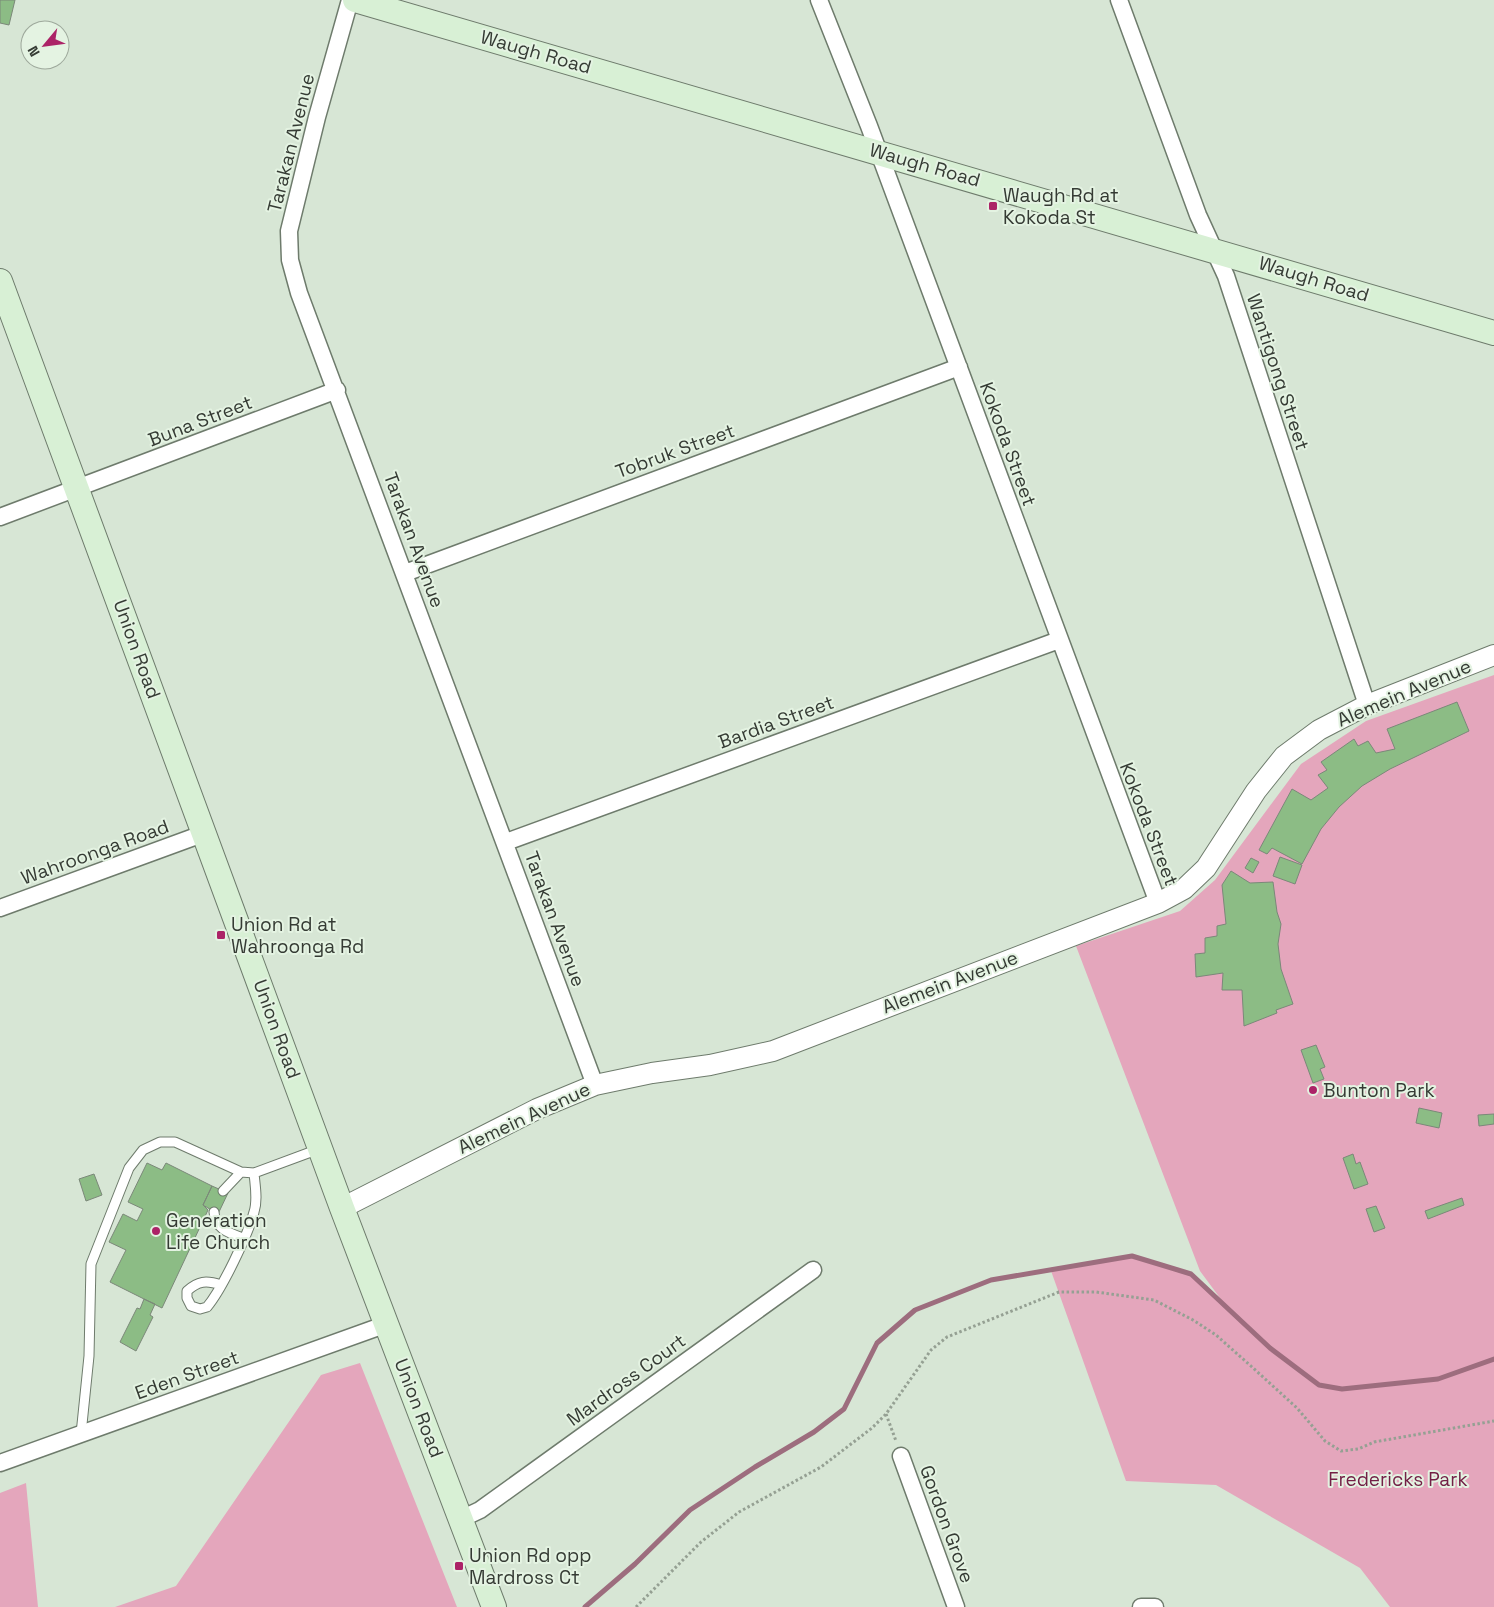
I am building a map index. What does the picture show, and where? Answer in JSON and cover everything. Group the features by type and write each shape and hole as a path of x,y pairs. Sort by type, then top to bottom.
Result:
{"main road":[{"name":"Waugh Road","path":"355,0 1494,332"},
{"name":"Union Road","path":"0,281 342,1208 494,1607"}],"street":[{"name":"Tarakan Avenue","path":"350,0 316,117 289,231 290,260 299,293 506,842 595,1085"},
{"name":"Kokoda Street","path":"819,0 959,367 1158,903"},
{"name":"Wantigong Street","path":"1119,0 1198,215 1226,276 1367,705"},
{"name":"Tobruk Street","path":"405,573 959,367"},
{"name":"Buna Street","path":"0,517 337,390"},
{"name":"Bardia Street","path":"506,842 1059,640"},
{"name":"Alemein Avenue","path":"342,1208 537,1109 595,1085 652,1073 710,1065 773,1051 1158,903 1184,888 1206,868 1256,791 1284,756 1319,730 1367,705 1494,655"},
{"name":"Wahroonga Road","path":"0,908 204,833"},
{"name":"Mardross Court","path":"461,1519 480,1510 812,1270"},
{"name":"Eden Street","path":"0,1463 387,1324"},
{"name":"Gordon Grove","path":"901,1456 956,1607"},
{"path":"1141,1607 1155,1607"}],"lane":[{"path":"82,1434 89,1356 91,1264 128,1168 143,1150 160,1142 175,1142 240,1172 254,1173 321,1149"},
{"path":"223,1191 240,1172"},
{"path":"221,1285 255,1211 254,1173"},
{"path":"214,1212 217,1225 223,1230 243,1238"}],"path":[{"path":"636,1607 700,1542 739,1512 821,1466 872,1428 886,1414 931,1350 947,1338 1059,1292 1096,1292 1154,1300 1193,1320 1216,1335 1252,1367 1297,1408 1325,1441 1340,1451 1358,1449 1374,1442 1494,1421"},
{"path":"886,1414 901,1456"}],"green space":[{"name":"Bunton Park","path":"1494,675 1494,1607 1390,1607 1360,1568 1216,1485 1126,1481 1050,1268 1132,1256 1191,1274 1223,1302 1200,1271 1076,946 1180,911 1215,880 1301,764 1366,721"},
{"path":"360,1363 457,1607 115,1607 176,1586 321,1375"},
{"path":"26,1483 38,1607 0,1607 0,1493"}],"building":[{"path":"0,0 15,0 9,25 0,23"},
{"path":"1457,702 1469,731 1390,769 1362,786 1339,807 1321,829 1302,864 1272,848 1267,854 1259,850 1292,789 1311,800 1328,788 1318,775 1327,770 1321,762 1354,739 1358,746 1368,741 1376,753 1395,749 1387,729"},
{"path":"1280,857 1302,865 1295,884 1273,876"},
{"path":"1251,858 1259,862 1253,873 1245,868"},
{"path":"1231,871 1250,883 1273,882 1277,912 1281,924 1278,944 1281,969 1293,1004 1276,1010 1277,1013 1244,1026 1242,990 1222,990 1223,973 1196,977 1195,954 1205,953 1205,938 1217,936 1217,926 1226,924 1222,885"},
{"path":"1316,1045 1325,1067 1320,1069 1324,1079 1313,1083 1301,1050"},
{"path":"1419,1108 1442,1113 1439,1128 1416,1123"},
{"path":"1494,1114 1494,1124 1479,1126 1478,1115"},
{"path":"1353,1154 1356,1164 1360,1162 1368,1184 1354,1189 1343,1158"},
{"name":"Generation Life Church","path":"147,1163 162,1170 166,1163 212,1186 203,1205 208,1210 162,1308 110,1282 126,1250 109,1242 123,1214 137,1221 143,1209 128,1202"},
{"path":"94,1174 102,1195 86,1201 79,1179"},
{"path":"212,1186 228,1193 218,1214 203,1205"},
{"path":"1462,1198 1464,1205 1428,1219 1425,1211"},
{"path":"1376,1206 1385,1228 1374,1232 1366,1209"},
{"path":"144,1299 155,1304 150,1315 153,1317 136,1351 120,1342 137,1308 140,1309"}],"waterway":[{"path":"585,1607 635,1564 690,1510 755,1467 814,1432 844,1409 877,1343 915,1310 991,1280 1132,1256 1191,1274 1270,1348 1319,1385 1342,1389 1438,1379 1494,1359"}],"place":[{"name":"Waugh Rd at Kokoda St","path":"993,206"},
{"name":"Union Rd at Wahroonga Rd","path":"221,935"},
{"name":"Bunton Park","path":"1313,1090"},
{"name":"Generation Life Church","path":"156,1231"},
{"name":"Union Rd opp Mardross Ct","path":"459,1566"}],"park label":[{"name":"Fredericks Park","path":"1398,1479"}]}
